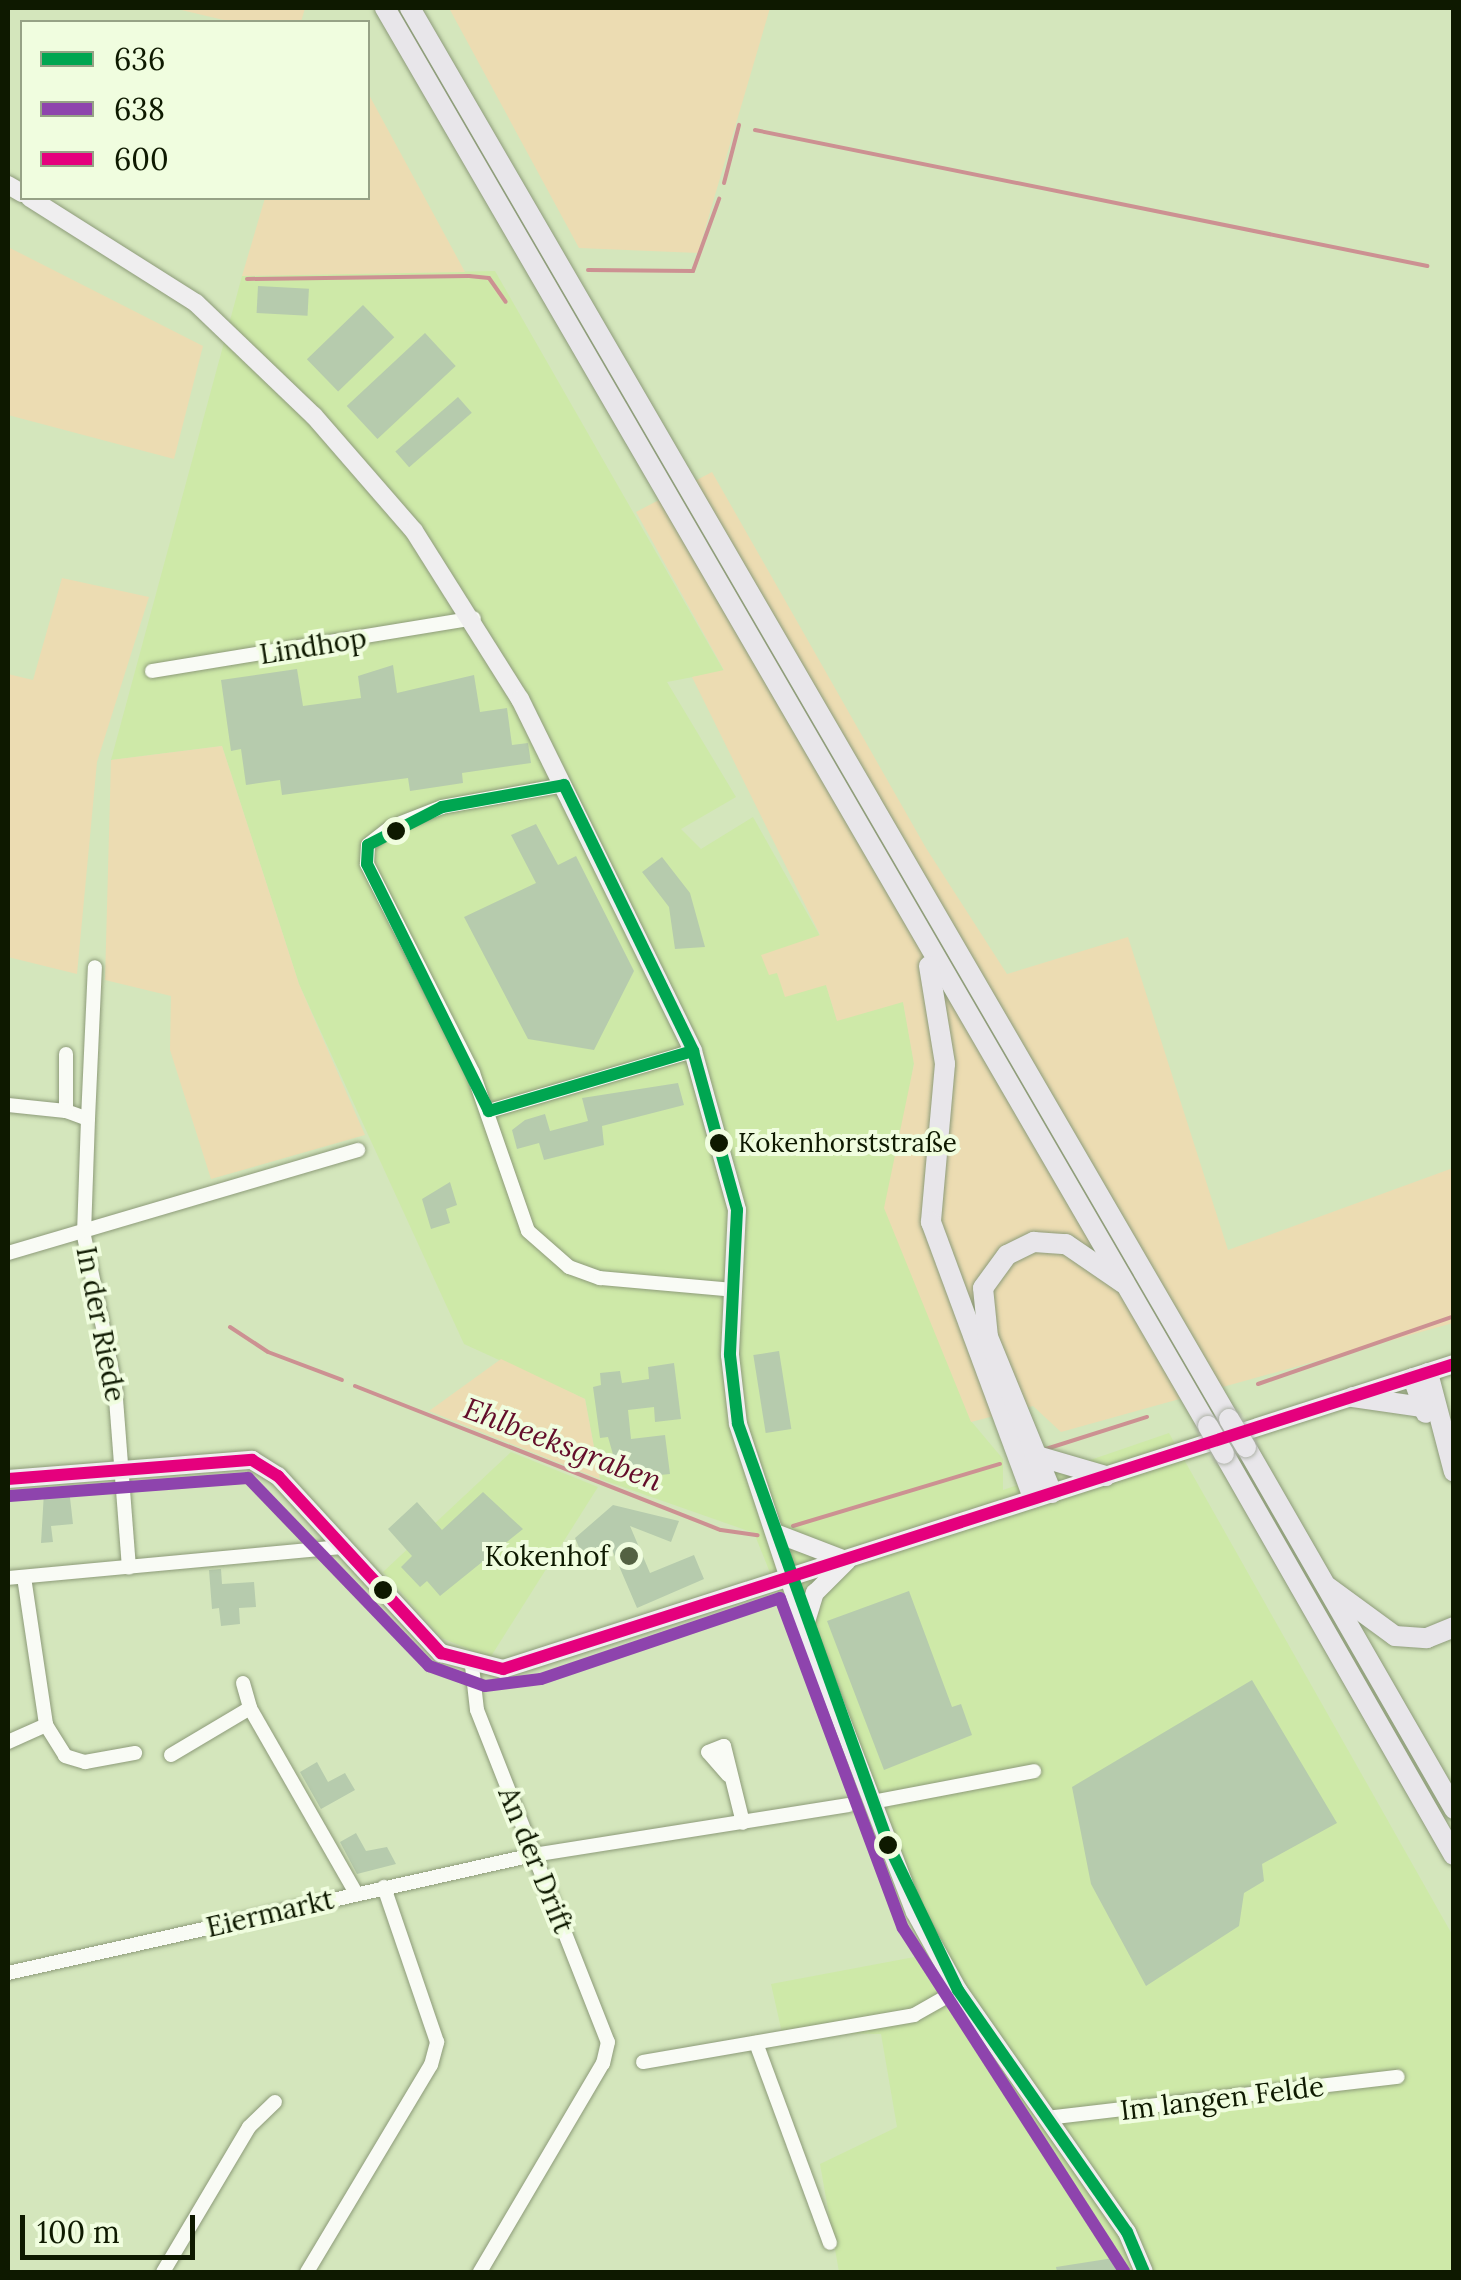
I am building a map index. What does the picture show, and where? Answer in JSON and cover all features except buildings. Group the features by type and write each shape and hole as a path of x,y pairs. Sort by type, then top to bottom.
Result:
{"highway":[{"path":"385,8 926,950 1128,1287 1454,1855"},
{"path":"410,8 1454,1809"},
{"path":"926,950 946,1064 931,1222 1042,1496"},
{"path":"1042,1496 1034,1455 982,1318 989,1275 1018,1247 1050,1242 1082,1252 1128,1287"},
{"path":"1421,1375 1422,1407 1439,1430"},
{"path":"1421,1375 1454,1472"},
{"path":"1353,1397 1422,1407"},
{"path":"1034,1455 1106,1476"},
{"path":"1326,1586 1395,1636 1426,1638 1454,1626"}],"main road":[{"path":"33,200 181,297 224,331 394,505 474,618 564,784 693,1051 733,1184 734,1405 805,1626 872,1802 915,1912 958,1990 1127,2232 1144,2272"},
{"path":"8,1479 252,1460 278,1476 442,1653 472,1666 519,1666 1454,1364"},
{"path":"775,1533 848,1558"},
{"path":"805,1626 815,1592 848,1558"}],"street":[{"name":"Lindhop","path":"152,671 474,618"},
{"path":"564,784 442,808 368,845 368,864 490,1111 519,1214 546,1251 600,1278 734,1290"},
{"name":"In der Riede","path":"95,967 84,1236 114,1386 129,1568"},
{"path":"490,1111 693,1051"},
{"path":"66,1054 66,1111"},
{"path":"8,1105 66,1111 88,1119"},
{"path":"8,1253 84,1236 358,1150"},
{"path":"8,1578 343,1547"},
{"path":"24,1577 46,1725 66,1756 85,1762 135,1753"},
{"name":"An der Drift","path":"472,1666 476,1710 608,2052 480,2272"},
{"path":"243,1683 250,1708 356,1894"},
{"path":"172,1755 250,1708"},
{"path":"8,1742 46,1725"},
{"path":"872,1802 1034,1771"},
{"path":"728,1776 743,1824"},
{"name":"Eiermarkt","path":"8,1973 534,1855 848,1805"},
{"path":"307,2272 431,2065 437,2042 384,1887"},
{"path":"643,2062 914,2015 958,1990"},
{"path":"756,2043 830,2243"},
{"name":"Im langen Felde","path":"1047,2118 1398,2077"},
{"path":"165,2272 249,2127 276,2102"}],"shaded area":[{"path":"173,8 305,8 302,20 224,20"},
{"path":"449,8 770,8 698,253 579,248"},
{"path":"370,97 465,272 242,276 264,200 370,200"},
{"path":"8,247 203,346 174,459 8,415"},
{"path":"495,271 724,671 667,682 736,797 681,829 701,849 753,817 820,936 777,972 826,985 837,1020 903,1001 914,1063 900,1142 971,1421 1003,1459 1003,1490 1169,1433 1453,1936 1453,2272 839,2272 820,2164 897,2127 881,2034 782,2033 771,1984 925,1955 754,1533 600,1479 585,1399 464,1344 299,984 222,746 111,760 242,276"},
{"path":"712,472 926,848 1007,974 1128,937 1228,1250 1453,1168 1453,1323 1061,1432 1033,1406 971,1422 884,1208 914,1064 903,1002 837,1021 826,985 785,997 777,973 769,975 761,955 820,935 692,677 724,670 636,512"},
{"path":"62,578 149,597 97,762 77,974 8,957 8,674 33,680"},
{"path":"222,746 299,984 365,1135 211,1179 170,1050 171,996 105,980 111,760"},
{"path":"501,1359 585,1399 600,1479 429,1411"},
{"path":"511,1452 598,1487 490,1658 442,1638 383,1572"}],"waterway":[{"path":"724,183 739,125"},
{"path":"755,130 1427,266"},
{"path":"588,270 693,271 719,199"},
{"path":"247,279 469,276 489,278 506,302"},
{"name":"Ehlbeeksgraben","path":"1258,1384 1454,1316"},
{"name":"Ehlbeeksgraben","path":"230,1327 268,1352 342,1380"},
{"name":"Ehlbeeksgraben","path":"355,1386 721,1530 758,1535"},
{"name":"Ehlbeeksgraben","path":"1046,1449 1147,1417"},
{"name":"Ehlbeeksgraben","path":"793,1526 1000,1464"}],"transit line":[{"name":"636","path":"564,785 693,1051 489,1111 367,864 368,845 442,807 564,785"},
{"name":"636","path":"693,1051 737,1210 730,1355 738,1424 888,1844 958,1990 1127,2232 1144,2272"},
{"name":"600","path":"8,1479 252,1460 278,1476 441,1653 503,1669 1454,1364"},
{"name":"638","path":"9,1496 248,1478 429,1666 485,1686 541,1679 780,1598 903,1928 1125,2272"}],"place":[{"name":"Kokenhorststraße","path":"719,1143"},
{"name":"Kokenhof","path":"629,1556"}]}
